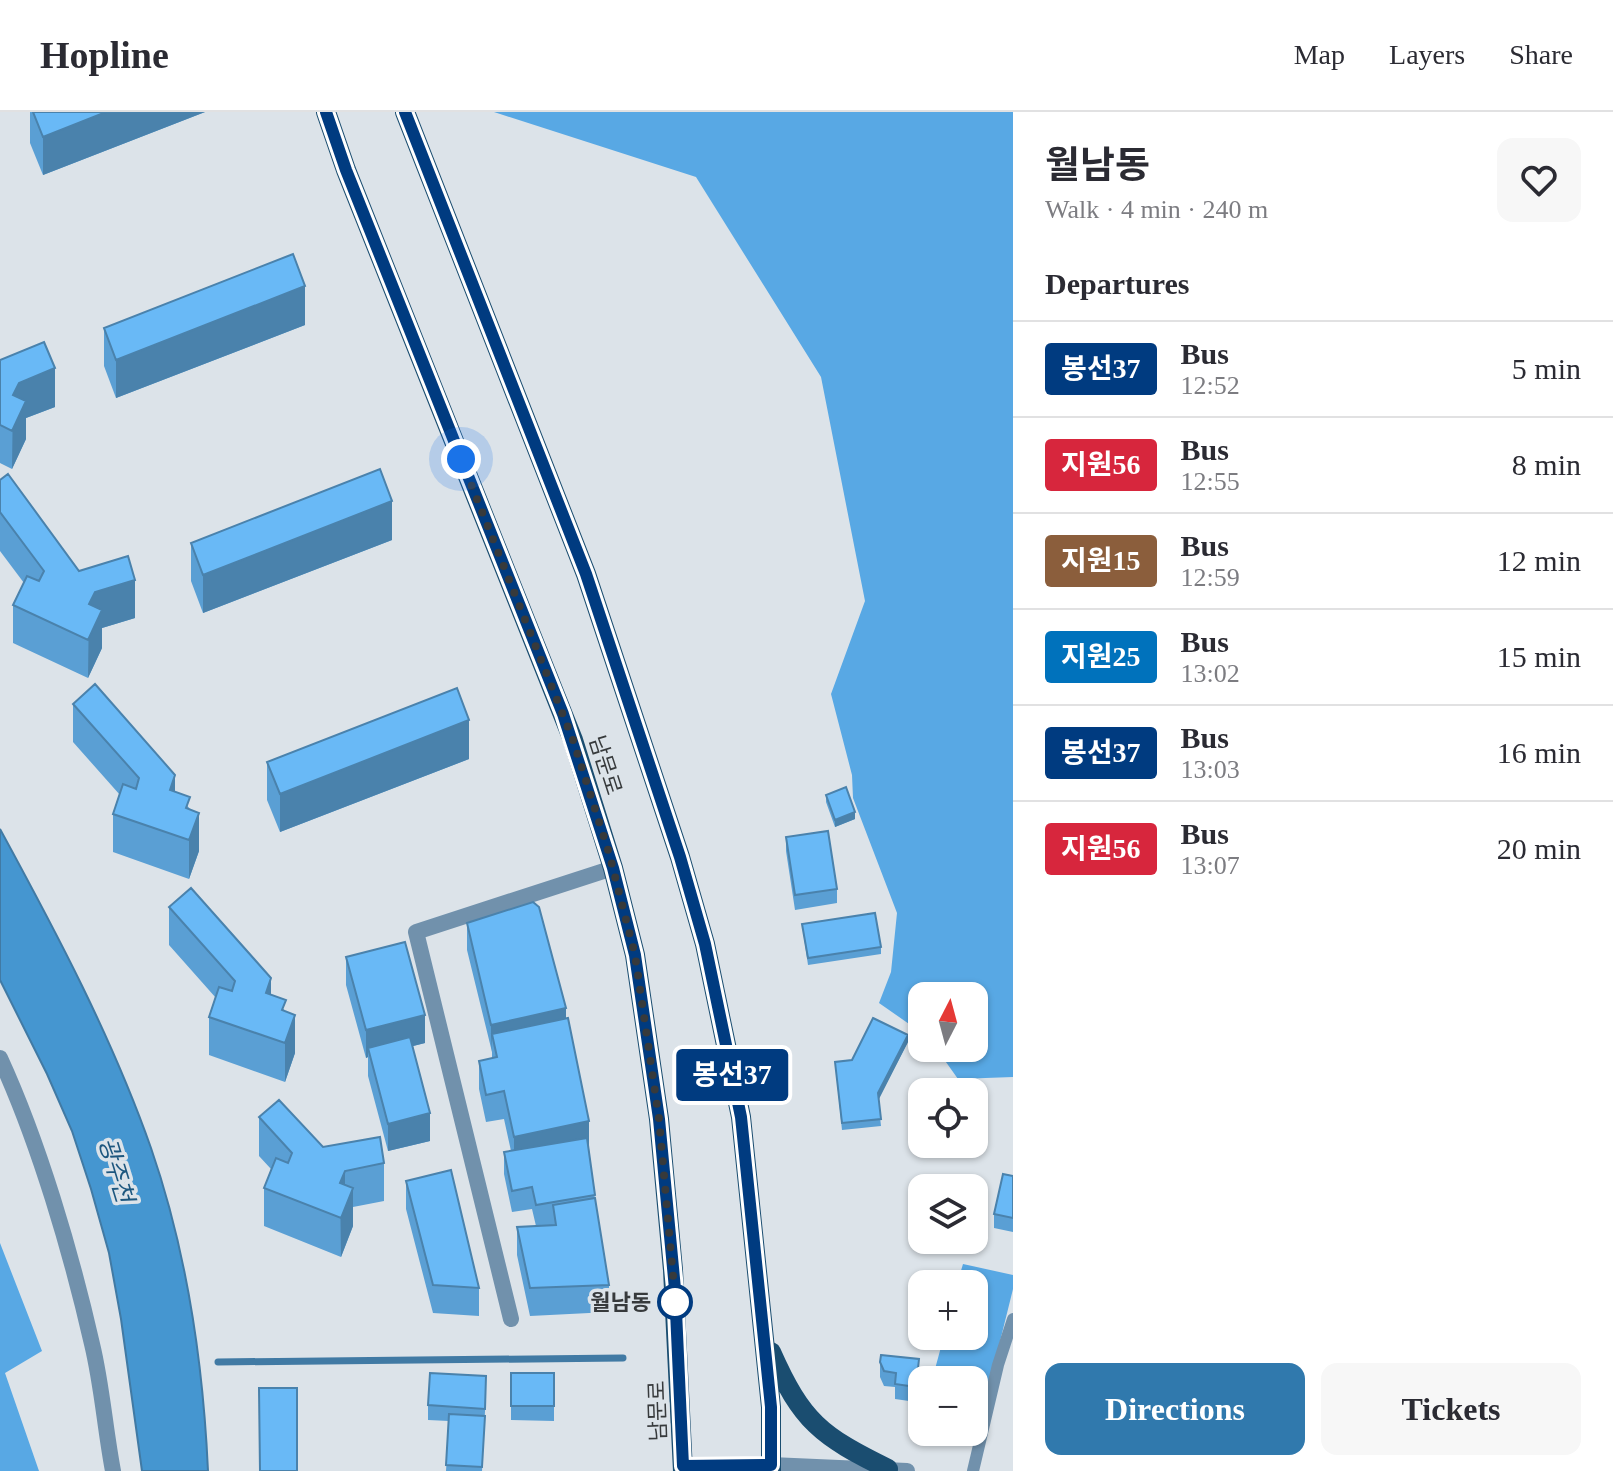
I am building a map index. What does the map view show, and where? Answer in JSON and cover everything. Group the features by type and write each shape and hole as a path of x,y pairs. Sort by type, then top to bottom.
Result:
{"main road":[{"name":"남문로","path":"326,112 346,170 558,700 613,868 635,955 659,1119 674,1283 683,1469"},
{"name":"남문로","path":"405,112 586,574 680,857 705,944 741,1117 771,1407 771,1468"},
{"path":"764,1335 788,1391 805,1416 844,1448 893,1470"}],"street":[{"path":"511,1319 416,932 613,868"},
{"path":"0,1058 39,1162 69,1255 93,1346 113,1471"},
{"path":"683,1469 893,1470"}],"lane":[{"path":"973,1471 998,1365 1013,1319"}],"shaded area":[{"path":"494,112 1013,112 1013,1077 957,1078 946,1062 988,1062 988,982 908,982 908,1023 879,1003 891,972 897,913 853,798 852,775 831,694 865,601 821,377 696,177"},
{"path":"0,1243 42,1351 5,1373 39,1471 0,1471"},
{"path":"963,1264 1013,1275 1013,1289 988,1390 988,1366 936,1366 940,1350 988,1350 988,1270 961,1270"}],"water":[{"name":"광주천","path":"0,829 101,1025 136,1107 164,1187 191,1307 202,1389 208,1471 142,1471 121,1319 109,1253 91,1189 72,1131 0,980"}],"building":[{"path":"33,112 106,112 43,137"},
{"path":"293,254 305,286 116,360 104,328"},
{"path":"44,342 55,368 19,383 13,395 26,401 12,431 0,425 0,360"},
{"path":"380,469 392,501 203,575 191,543"},
{"path":"8,474 79,571 128,556 135,580 95,592 89,604 102,610 88,640 13,605 27,576 39,581 44,571 0,512 0,480"},
{"path":"95,684 175,775 170,790 190,797 186,808 199,813 189,840 113,814 123,784 136,789 139,778 73,704"},
{"path":"457,688 469,720 280,794 267,762"},
{"path":"846,787 855,812 835,820 826,795"},
{"path":"828,831 837,889 795,895 786,837"},
{"path":"191,888 271,978 266,993 286,1000 282,1010 295,1015 285,1043 209,1017 219,987 232,991 235,981 169,907"},
{"path":"533,902 539,907 566,1008 491,1025 467,923"},
{"path":"875,913 881,947 808,958 802,924"},
{"path":"405,942 425,1015 366,1030 346,957"},
{"path":"568,1018 589,1121 514,1137 504,1091 486,1095 479,1061 497,1057 492,1034"},
{"path":"873,1018 908,1035 878,1093 881,1119 842,1123 835,1062 852,1060"},
{"path":"410,1037 430,1113 388,1124 368,1048"},
{"path":"279,1100 323,1147 380,1137 384,1163 345,1171 340,1183 353,1188 341,1218 264,1188 276,1158 288,1163 292,1153 259,1117"},
{"path":"587,1138 595,1195 536,1205 532,1187 512,1191 504,1152"},
{"path":"451,1170 479,1288 433,1285 406,1181"},
{"path":"1003,1174 1013,1176 1013,1218 994,1214"},
{"path":"595,1198 609,1285 530,1288 517,1227 556,1225 553,1205"},
{"path":"881,1355 919,1359 918,1366 908,1366 908,1386 895,1384 896,1373 884,1371"},
{"path":"430,1373 486,1376 485,1409 428,1405"},
{"path":"511,1373 554,1373 554,1406 511,1406"},
{"path":"259,1388 297,1388 297,1471 260,1471"},
{"path":"449,1414 485,1416 482,1467 446,1465"}],"waterway":[{"path":"218,1362 623,1358"}],"bus line":[{"name":"봉선37","path":"326,112 346,170 573,740 613,868 635,955 659,1119 675,1289 683,1466 771,1465 771,1407 741,1117 705,944 680,857 586,574 405,112"}],"place":[{"name":"월남동","path":"675,1302"}],"route":[{"path":"461,459 573,740 609,853 635,955 659,1119 676,1309 675,1302"}]}
